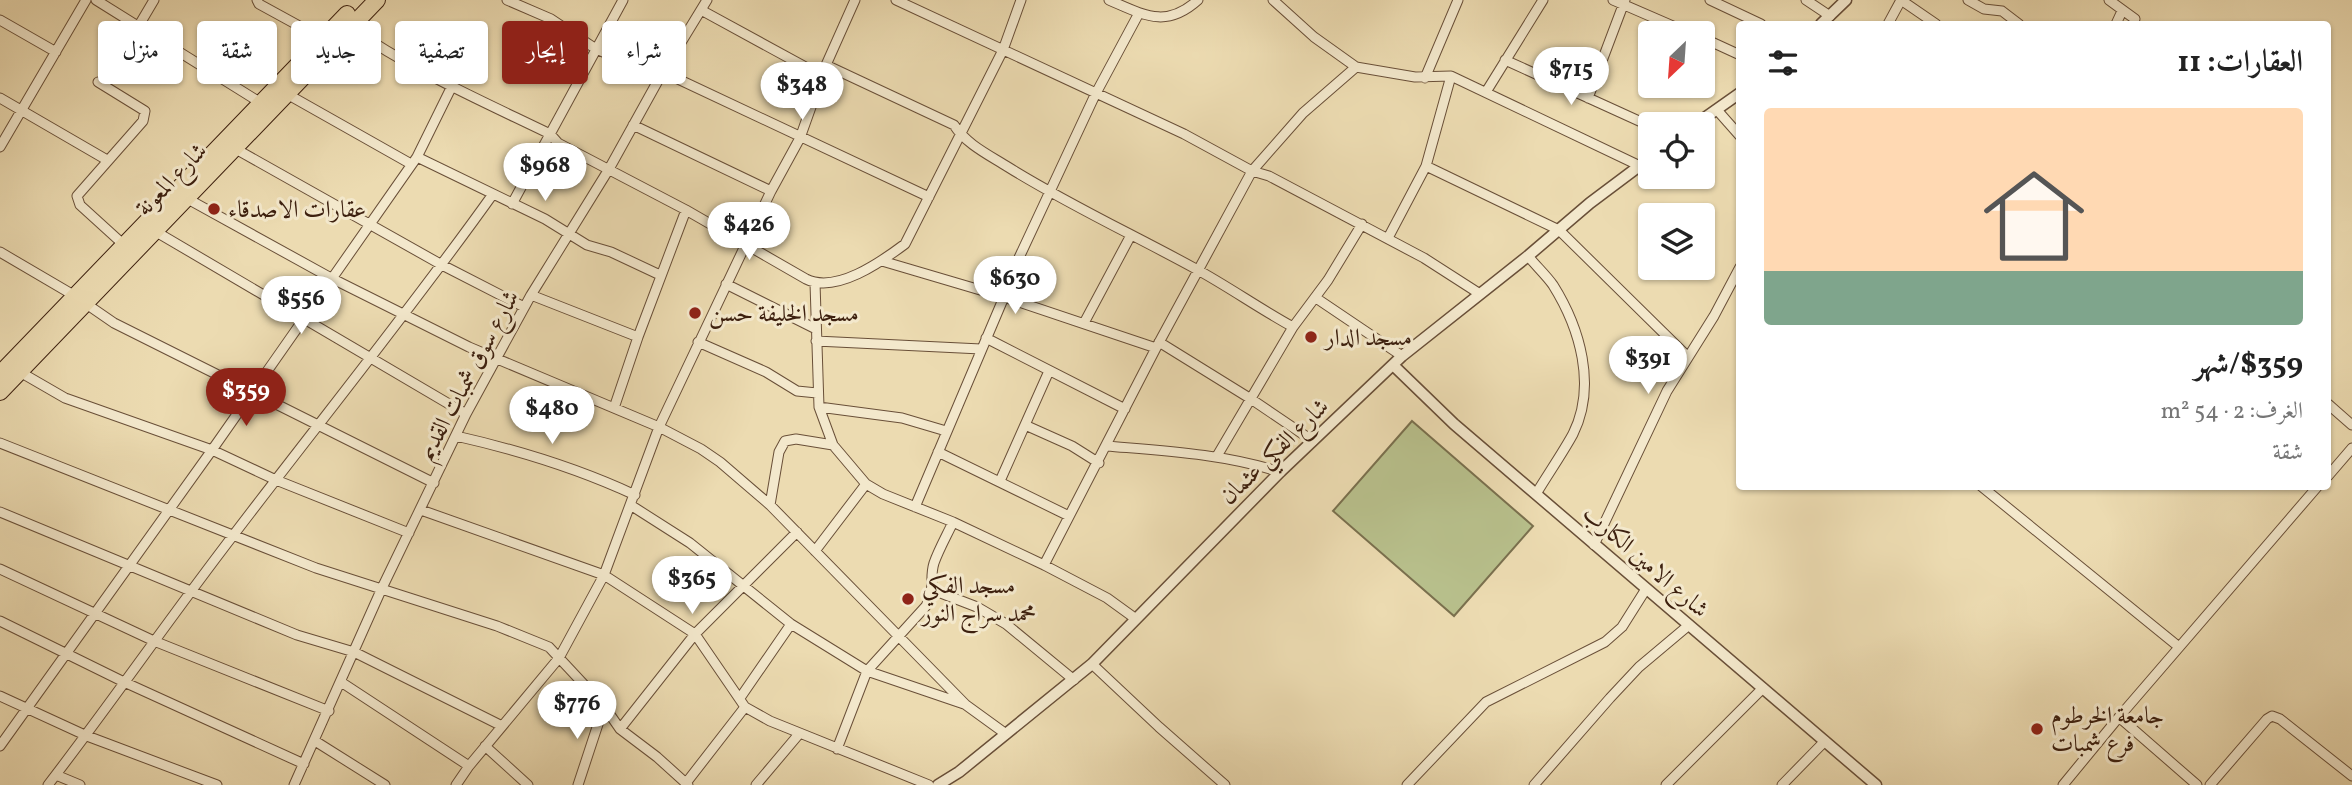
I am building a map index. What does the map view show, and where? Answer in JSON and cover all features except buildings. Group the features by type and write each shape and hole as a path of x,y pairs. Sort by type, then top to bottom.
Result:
{"highway":[{"name":"شارع المعونة","path":"341,21 361,0"},
{"name":"شارع المعونة","path":"356,21 377,0"},
{"name":"شارع المعونة","path":"0,392 20,372 124,244 291,72"},
{"name":"شارع المعونة","path":"0,374 186,198 296,84"}],"street":[{"path":"0,147 86,0"},
{"path":"96,0 129,21"},
{"path":"141,21 153,0"},
{"path":"257,0 259,4 291,22"},
{"path":"507,0 551,19 602,51"},
{"path":"512,204 623,0"},
{"name":"شارع سوق شمبات القديم","path":"686,35 707,0"},
{"path":"456,785 468,766 559,658 604,575 632,506 659,427 771,191 800,138 826,65 855,0"},
{"path":"381,47 550,134 558,143 686,210 815,283 832,284 882,261 905,244 1003,50 1021,0"},
{"path":"1109,0 1157,18 1169,17 1186,4 1198,0"},
{"path":"1273,0 1314,37 1356,67 1425,78 1451,76 1638,165"},
{"path":"1425,78 1458,0"},
{"path":"1486,92 1543,0"},
{"path":"1613,0 1624,2 1664,21"},
{"path":"1710,0 1755,21"},
{"path":"1806,0 1826,20 1846,0"},
{"path":"1890,21 1901,0 1932,21"},
{"path":"1968,0 1984,9 2002,11 2015,21"},
{"path":"2109,0 2135,19"},
{"path":"901,1 1184,134 1252,171 1269,176 1424,258 1479,293"},
{"path":"1588,99 1624,2"},
{"path":"701,10 822,76"},
{"path":"2117,21 2122,11"},
{"path":"915,507 1017,262 1095,94 1139,13"},
{"path":"0,20 56,52"},
{"path":"1715,44 1736,53"},
{"path":"183,55 261,103"},
{"path":"1505,60 1638,121"},
{"path":"826,65 954,125 960,135 1050,193 1199,271 1293,327"},
{"path":"1044,565 1223,221 1252,171 1303,113 1356,67"},
{"path":"1388,238 1426,166 1451,76"},
{"path":"101,84 145,111 143,121 80,191 77,201 124,244"},
{"name":"شارع سوق شمبات القديم","path":"294,785 382,588 466,414 524,307 610,169 656,84"},
{"path":"684,84 929,197"},
{"path":"0,746 414,161 452,86"},
{"path":"286,94 414,161 493,194 551,223 569,236 660,275"},
{"path":"1714,112 1736,96"},
{"path":"0,98 107,160"},
{"path":"1717,110 1736,131"},
{"path":"633,125 771,191"},
{"path":"234,148 369,225 524,307"},
{"path":"1426,166 1559,230 1687,356"},
{"name":"شارع الفكي عثمان","path":"938,785 959,772 1092,664 1280,472 1402,356 1590,203 1638,167"},
{"path":"48,785 87,736 233,534 442,265 493,194"},
{"path":"186,198 331,278 495,359 659,427 701,449 770,505 966,705 1006,734"},
{"path":"614,408 660,275 686,210"},
{"path":"1217,456 1293,327 1316,298 1362,224"},
{"path":"153,230 466,414"},
{"path":"1084,323 1131,235"},
{"path":"0,252 80,299 114,323 434,483"},
{"path":"1528,256 1552,283 1572,323 1585,377 1584,396 1573,434 1536,494"},
{"path":"882,261 1158,345 1251,399 1313,441"},
{"path":"1594,545 1667,391 1714,316 1736,275"},
{"path":"815,283 818,407 833,445 866,484 1044,565 1107,598 1136,619"},
{"path":"726,284 816,329"},
{"path":"531,295 638,337"},
{"path":"1316,298 1402,356"},
{"path":"986,338 1125,409"},
{"path":"816,341 981,349"},
{"path":"698,342 766,372 797,391 817,393"},
{"name":"شارع الامين الكارب","path":"1393,365 1454,424 1876,785"},
{"path":"1000,481 1049,371"},
{"path":"20,372 65,398 212,450 276,480 409,533"},
{"path":"818,407 902,418 946,430"},
{"path":"2331,407 2352,425"},
{"path":"1025,425 1072,446 1099,463"},
{"path":"456,436 524,452 596,477 635,495"},
{"path":"770,505 779,452 785,441 796,439 833,445"},
{"path":"0,443 316,568 497,626 549,647 604,705 620,729 687,784 791,624"},
{"path":"1107,446 1217,456 1280,472"},
{"path":"2331,472 2352,448"},
{"path":"938,452 1069,516"},
{"path":"815,551 866,484"},
{"path":"1986,490 2179,648"},
{"path":"2063,785 2315,490"},
{"path":"632,506 690,543 791,624 867,671 966,705"},
{"path":"421,510 604,575 695,634 742,703 770,721 799,734 929,785"},
{"path":"0,512 297,635 354,652 502,726"},
{"path":"837,749 867,671 926,606 933,590 933,565 953,522"},
{"path":"620,729 695,634 797,532"},
{"path":"0,569 154,641 328,711"},
{"path":"1408,785 1486,702 1605,642 1622,627 1646,589"},
{"path":"933,590 977,607 1006,624 1074,680"},
{"path":"0,621 124,682 304,764"},
{"path":"1534,785 1639,667 1689,625"},
{"path":"1092,664 1225,785"},
{"path":"341,682 468,766"},
{"path":"1666,785 1763,688"},
{"path":"0,696 87,736 205,783 217,785"},
{"path":"578,785 604,705"},
{"path":"2210,785 2267,719 2273,716 2352,776"},
{"path":"2119,717 2197,785"},
{"path":"756,785 799,734"},
{"path":"315,741 386,785"},
{"path":"1782,785 1825,741"},
{"path":"485,746 528,785"},
{"path":"55,775 80,785"}],"green space":[{"path":"1412,421 1533,526 1454,616 1333,511"}],"place":[{"name":"عقارات الاصدقاء","path":"214,209"},
{"name":"مسجد الخليفة حسن","path":"695,313"},
{"name":"مسجد الدار","path":"1311,337"},
{"name":"مسجد الفكي محمد سراج النور","path":"908,599"},
{"name":"جامعة الخرطوم فرع شمبات","path":"2037,729"}]}
